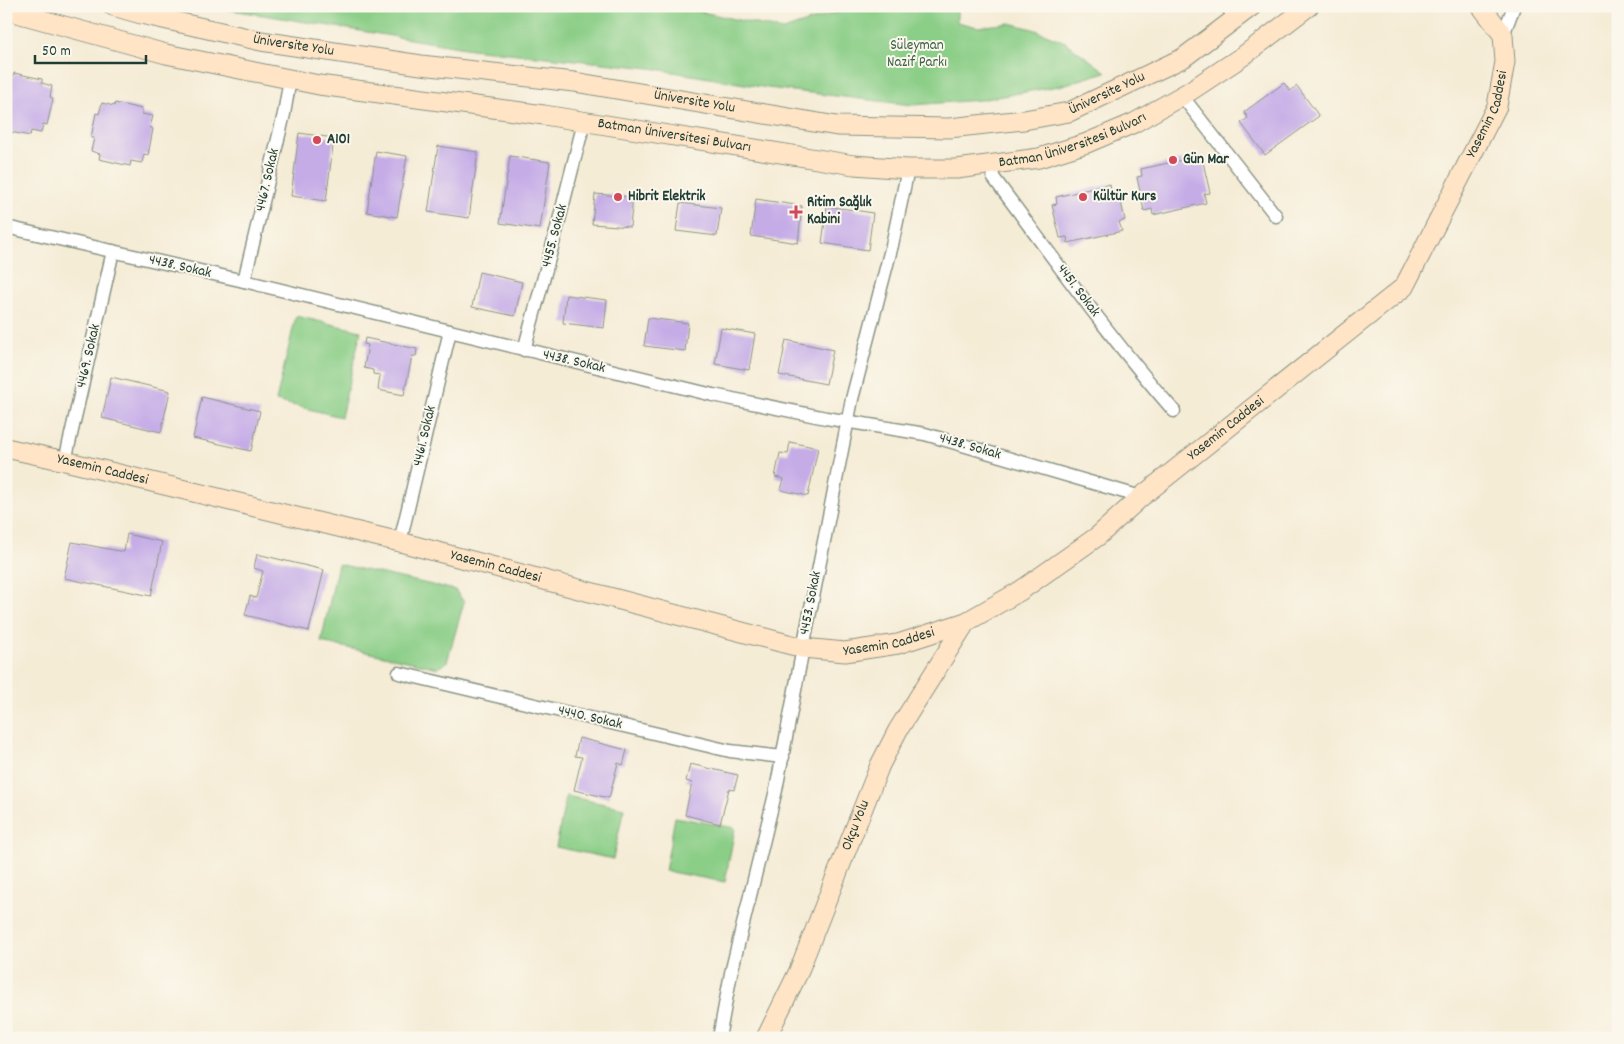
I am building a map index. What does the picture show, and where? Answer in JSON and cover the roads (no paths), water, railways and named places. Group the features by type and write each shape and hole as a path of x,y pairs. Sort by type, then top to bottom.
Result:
{"main road":[{"name":"Üniversite Yolu","path":"113,6 261,41 393,61 574,82 837,126 949,128 1024,120 1069,112 1183,58 1231,12 1252,6"},
{"name":"Batman Üniversitesi Bulvarı","path":"6,10 166,54 338,88 584,122 844,164 908,169 957,169 1039,158 1087,143 1134,123 1182,96 1243,56 1309,6"},
{"path":"1481,6 1503,35"},
{"name":"Yasemin Caddesi","path":"6,448 400,542 802,648 845,652 898,644 966,622 1020,591 1098,536 1141,498 1404,287 1497,106 1505,62 1503,35"},
{"name":"Okçu Yolu","path":"766,1038 798,973 880,765 898,730 966,622"}],"street":[{"path":"1503,35 1514,6"},
{"name":"4467. Sokak","path":"244,281 284,114 290,79"},
{"path":"1182,96 1276,216"},
{"name":"4455. Sokak","path":"524,350 584,122"},
{"name":"4451. Sokak","path":"992,164 993,177 1141,374 1174,411"},
{"name":"4453. Sokak","path":"718,1038 731,973 783,757 802,648 848,422 866,340 892,245 908,169"},
{"name":"4438. Sokak","path":"6,227 244,281 713,395 848,422 925,434 1141,498"},
{"name":"4469. Sokak","path":"65,461 113,251"},
{"name":"4461. Sokak","path":"400,542 450,331"},
{"name":"4440. Sokak","path":"399,673 730,751 783,757"}],"place":[{"name":"A101","path":"317,140"},
{"name":"Gün Mar","path":"1173,160"},
{"name":"Hibrit Elektrik","path":"618,197"},
{"name":"Kültür Kurs","path":"1083,197"},
{"name":"Ritim Sağlık Kabini","path":"796,212"}],"park label":[{"name":"Süleyman Nazif Parkı","path":"917,54"}]}
